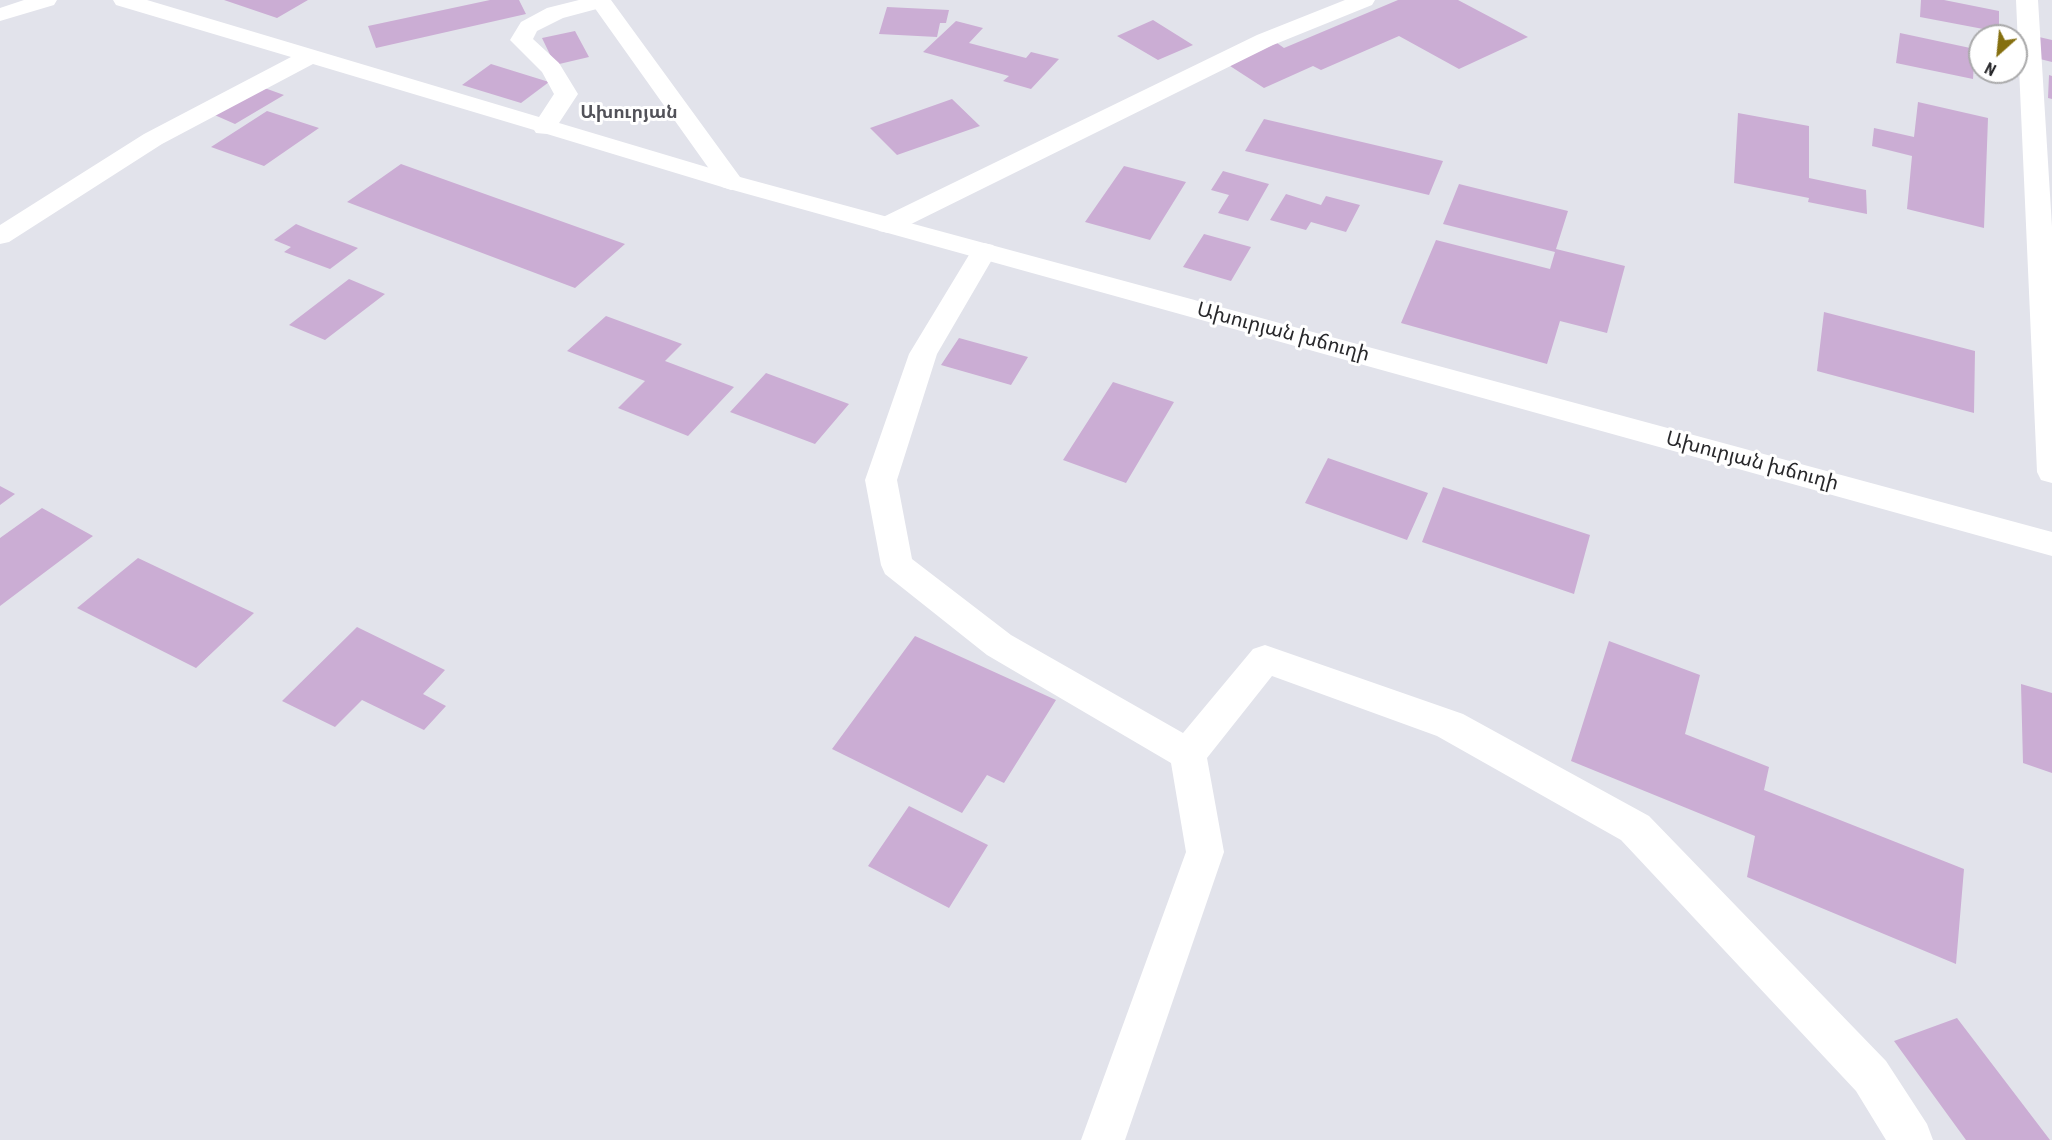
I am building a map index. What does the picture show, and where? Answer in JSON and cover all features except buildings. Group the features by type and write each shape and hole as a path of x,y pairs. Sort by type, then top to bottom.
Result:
{"street":[{"path":"0,15 46,0"},
{"name":"Ախուրյան խճուղի","path":"124,0 313,55 544,128 731,182 2052,544"},
{"path":"544,128 566,94 551,68 521,40 529,27 555,13 600,0 731,182"},
{"path":"888,225 1265,39 1364,0"},
{"path":"2027,0 2052,472"},
{"path":"0,236 153,139 313,55"},
{"path":"984,251 923,354 881,480 897,565 999,645 1188,754"},
{"path":"1103,1140 1205,852 1188,754 1265,659 1450,725 1635,828 1871,1076 1911,1140"}],"district":[{"name":"Ախուրյան","path":"629,113"}]}
